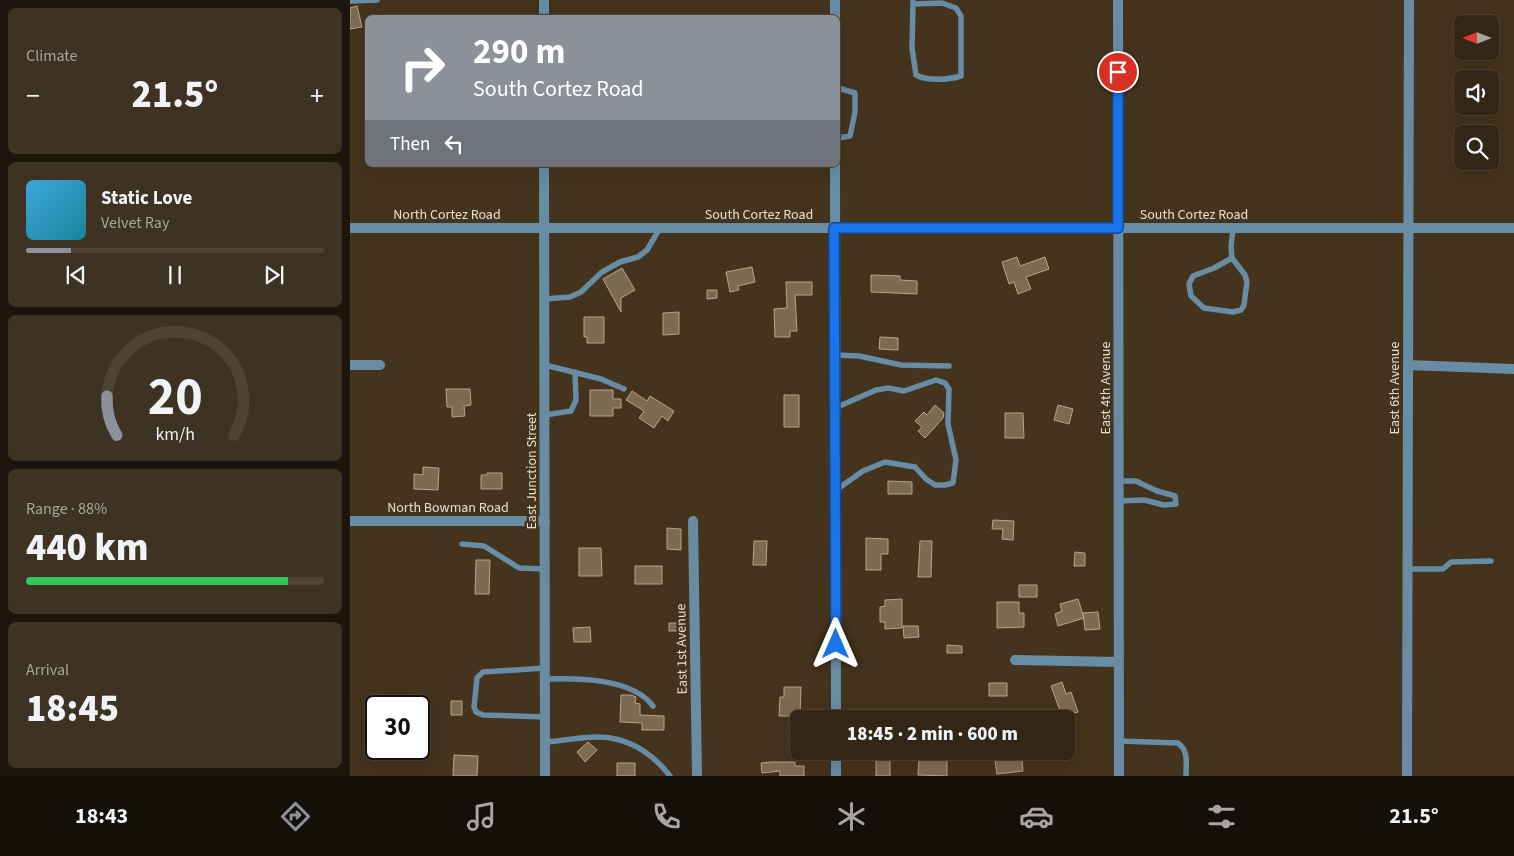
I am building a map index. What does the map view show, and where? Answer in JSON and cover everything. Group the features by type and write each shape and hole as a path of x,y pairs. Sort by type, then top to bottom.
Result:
{"street":[{"path":"544,0 544,15"},
{"path":"835,0 835,15"},
{"name":"East 4th Avenue","path":"1118,0 1119,776"},
{"name":"East 6th Avenue","path":"1407,776 1409,0"},
{"name":"East Junction Street","path":"544,167 545,776"},
{"path":"835,167 836,710"},
{"name":"North Cortez Road","path":"350,228 545,228"},
{"name":"South Cortez Road","path":"545,228 1514,228"},
{"path":"350,365 380,365"},
{"path":"1408,365 1514,369"},
{"name":"North Bowman Road","path":"350,521 545,521"},
{"name":"East 1st Avenue","path":"693,521 697,776"},
{"path":"1015,660 1119,662"},
{"path":"836,760 836,776"}],"lane":[{"path":"350,1 377,0"},
{"path":"913,2 942,3 956,8 961,16 960,76 955,78 923,78 916,75 912,48 913,2"},
{"path":"840,89 855,93 855,112 850,136 840,138"},
{"path":"545,299 570,297 582,292 602,272 620,262 638,257 647,250 660,228"},
{"path":"1232,258 1214,268 1193,276 1189,284 1191,296 1204,308 1232,312 1241,310 1244,305 1247,282 1245,275 1232,258 1233,228"},
{"path":"835,354 859,356 901,365 950,366"},
{"path":"545,365 601,379 624,389"},
{"path":"545,414 571,410 576,400 575,372"},
{"path":"836,408 876,390 888,388 904,391 936,380 946,384 949,390 948,424 956,460 953,482 945,486 935,485 926,479 915,467 884,462 864,471 836,490"},
{"path":"1119,482 1136,481 1157,491 1175,496 1176,504 1164,505 1144,500 1119,501"},
{"path":"462,544 484,546 519,568 545,569"},
{"path":"1408,569 1443,569 1451,562 1491,561"},
{"path":"545,717 483,715 476,712 474,707 476,678 483,672 545,673 592,680 637,691 648,698 653,706"},
{"path":"545,742 600,737 616,739 634,744 650,754 670,776"},
{"path":"1119,741 1178,744 1183,747 1186,755 1186,776"}],"building":[{"path":"357,6 362,27 350,29 350,8"},
{"path":"1017,257 1020,266 1045,257 1049,269 1026,277 1031,289 1018,294 1014,282 1009,284 1002,262"},
{"path":"752,267 755,282 738,286 739,290 730,292 726,272"},
{"path":"622,268 635,290 621,298 621,312 603,279"},
{"path":"871,275 900,276 900,280 917,281 917,294 871,292"},
{"path":"786,282 812,282 812,295 795,295 797,331 790,331 790,337 775,337 774,309 787,308"},
{"path":"707,290 717,290 717,298 707,299"},
{"path":"679,312 679,334 663,335 663,313"},
{"path":"584,317 604,317 604,343 587,343 587,337 584,337"},
{"path":"880,337 898,338 898,350 879,349"},
{"path":"446,389 470,389 471,405 464,406 465,416 452,417 452,407 447,407"},
{"path":"590,390 613,390 613,399 621,399 621,408 613,408 613,416 590,416"},
{"path":"632,391 647,401 650,396 674,411 668,421 662,416 654,428 639,418 644,411 626,400"},
{"path":"784,395 799,395 799,427 784,427"},
{"path":"935,405 944,413 943,418 925,438 918,431 922,427 915,421 924,412 927,415"},
{"path":"1058,405 1073,409 1069,424 1054,420"},
{"path":"1005,413 1023,413 1024,438 1005,438"},
{"path":"423,467 439,468 438,490 414,489 414,474 423,475"},
{"path":"487,473 502,473 502,489 481,489 481,475 487,475"},
{"path":"888,481 912,482 912,494 888,494"},
{"path":"993,520 1014,521 1013,540 1002,539 1003,529 992,529"},
{"path":"667,528 681,529 681,550 667,549"},
{"path":"866,538 888,539 888,554 881,554 881,570 866,570"},
{"path":"754,541 767,541 766,565 753,565"},
{"path":"920,541 932,541 931,577 918,577"},
{"path":"579,548 601,548 602,576 579,576"},
{"path":"1075,552 1085,553 1085,566 1074,566"},
{"path":"476,560 490,560 489,594 475,594"},
{"path":"635,566 662,566 662,584 635,584"},
{"path":"1019,585 1037,585 1037,597 1019,597"},
{"path":"902,599 902,628 885,629 885,622 880,622 880,607 885,606 885,600"},
{"path":"1078,599 1084,618 1058,626 1055,614 1062,611 1060,604"},
{"path":"997,602 1019,602 1019,613 1024,613 1024,627 997,628"},
{"path":"1098,612 1100,629 1085,630 1083,613"},
{"path":"669,623 680,623 680,631 669,631"},
{"path":"903,626 918,626 919,637 904,638"},
{"path":"590,627 591,642 574,642 573,628"},
{"path":"947,645 962,646 962,653 947,653"},
{"path":"1062,682 1066,694 1071,692 1078,712 1075,713 1075,710 1060,710 1051,686"},
{"path":"989,683 1007,683 1007,696 989,696"},
{"path":"784,687 801,687 800,710 790,710 790,716 779,716 780,697 784,697"},
{"path":"621,695 636,697 635,703 640,704 640,715 664,716 664,730 642,730 642,723 620,722"},
{"path":"451,701 462,701 462,715 451,715"},
{"path":"588,742 597,750 585,762 577,752"},
{"path":"454,755 478,756 477,776 453,776"},
{"path":"876,760 890,760 890,776 876,776"},
{"path":"919,760 947,760 947,776 918,775"},
{"path":"995,760 1022,760 1023,771 997,774"},
{"path":"795,762 795,766 804,766 804,776 780,776 780,771 762,773 761,763"},
{"path":"617,763 635,763 635,776 617,776"}],"route":[{"path":"836,644 834,228 1118,228 1118,72"}]}
